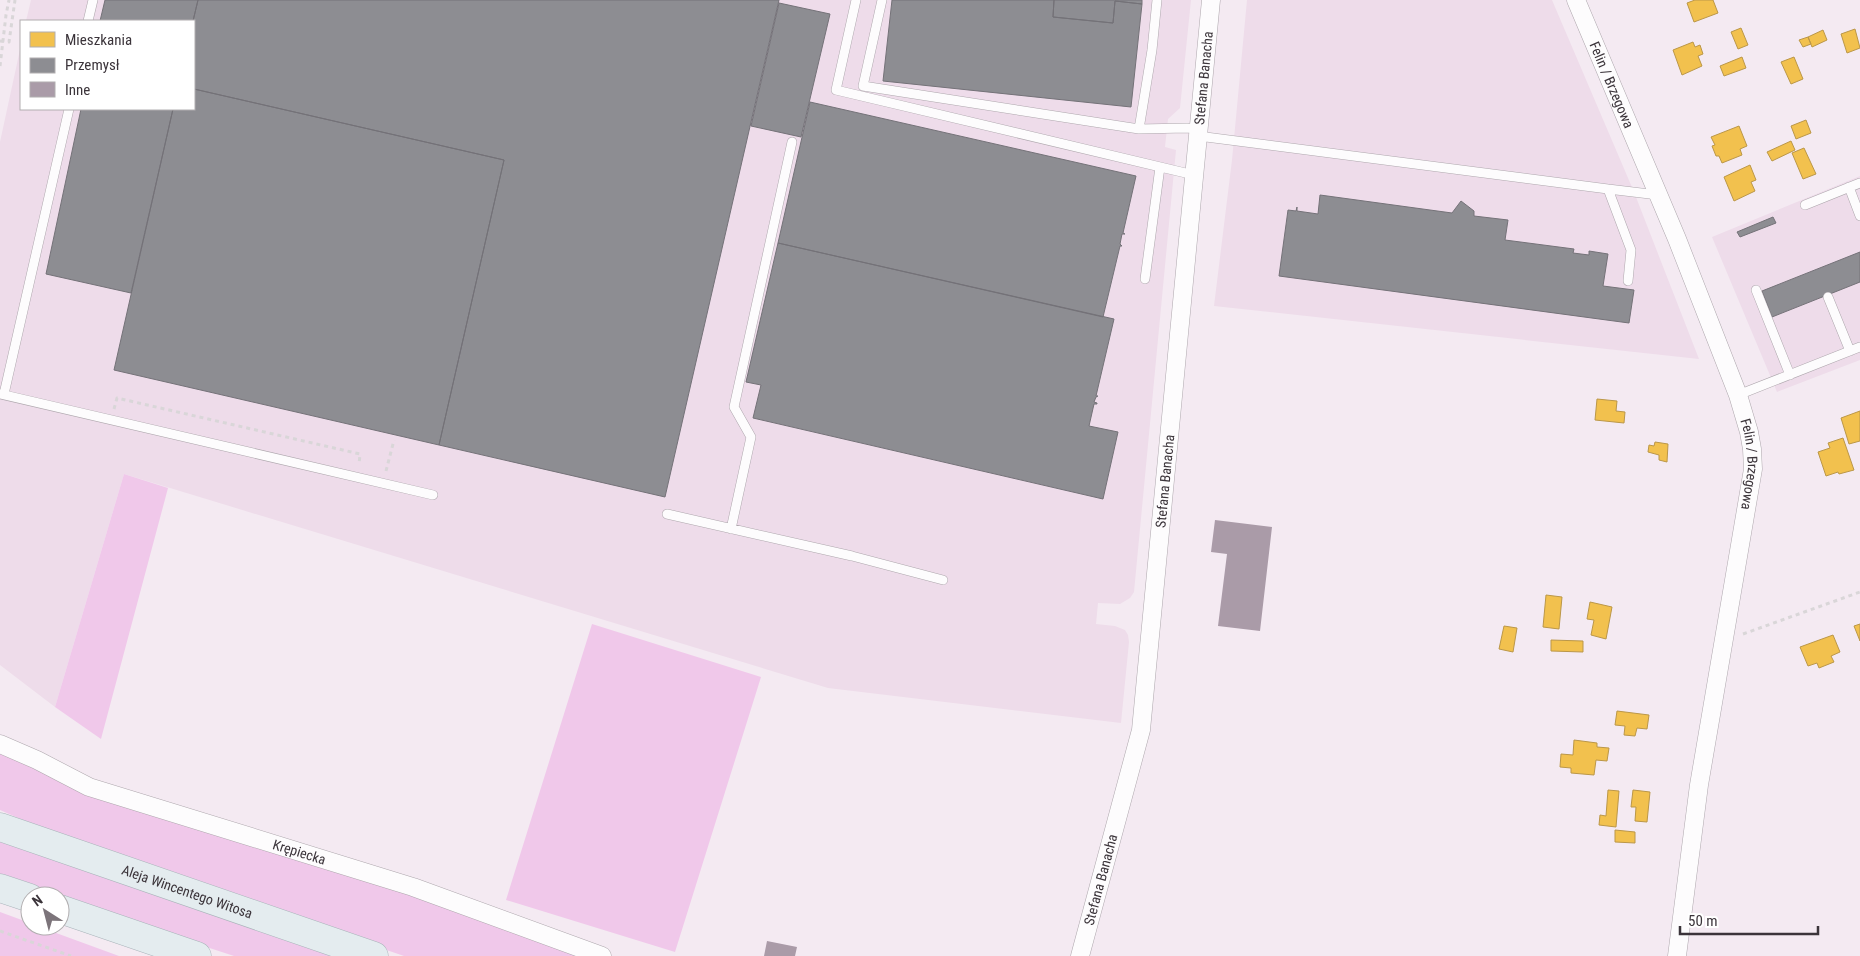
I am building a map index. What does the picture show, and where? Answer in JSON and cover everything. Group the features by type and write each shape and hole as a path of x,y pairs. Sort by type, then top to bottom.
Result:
{"main road":[{"name":"Aleja Wincentego Witosa","path":"0,827 374,956"},
{"path":"0,888 20,895"},
{"path":"70,912 198,956"}],"street":[{"name":"Stefana Banacha","path":"1080,956 1141,730 1210,0"},
{"name":"Felin / Brzegowa","path":"1576,0 1658,195 1738,396 1752,449 1753,469 1699,785 1676,956"},
{"name":"Krępiecka","path":"0,744 37,760 90,787 413,887 602,956"}],"lane":[{"path":"88,20 93,0"},
{"path":"856,0 836,90 1194,175"},
{"path":"882,0 863,86 1139,129 1187,128 1198,133 1658,195"},
{"path":"1139,129 1152,50 1157,0"},
{"path":"69,110 2,394 433,495"},
{"path":"731,528 751,437 734,407 792,142"},
{"path":"1145,279 1160,166"},
{"path":"1805,205 1860,183"},
{"path":"1849,188 1860,216"},
{"path":"1608,189 1631,250 1628,281"},
{"path":"1756,290 1790,375"},
{"path":"1828,297 1850,351"},
{"path":"1738,396 1860,347"},
{"path":"666,514 852,556 943,580"}],"path":[{"path":"0,66 6,15 10,0"},
{"path":"2,42 9,42 15,0"},
{"path":"111,420 117,398 360,454 358,465 367,467"},
{"path":"377,469 386,472 394,440"},
{"path":"1723,637 1744,634 1860,592"},
{"path":"0,931 71,956"}],"shaded area":[{"path":"31,0 1191,0 1180,108 1168,119 1165,147 1176,150 1134,592 1130,598 1120,604 1098,603 1096,624 1115,626 1125,630 1128,635 1129,642 1121,723 828,688 124,474 55,707 0,665 0,142 20,50 20,110 195,110 195,20 26,20"},
{"path":"1247,0 1552,0 1634,192 1699,359 1214,306 1232,160"},
{"path":"1860,176 1860,360 1777,392 1712,237"},
{"path":"124,474 168,488 101,739 55,707"},
{"path":"592,624 761,677 675,952 506,900"},
{"path":"0,749 583,956 404,956 75,843 0,810"},
{"path":"0,837 343,956 234,956 70,902 70,886 23,886 0,878"},
{"path":"0,912 20,919 20,936 64,936 119,956 0,956"}],"building: Mieszkania":[{"path":"1695,0 1713,0 1718,13 1694,22 1687,3"},
{"path":"1741,28 1748,45 1738,49 1731,32"},
{"path":"1855,29 1860,48 1847,53 1841,34"},
{"path":"1823,30 1827,40 1812,47 1808,37"},
{"path":"1808,37 1811,44 1803,47 1799,40"},
{"path":"1693,42 1695,47 1700,45 1703,54 1698,56 1702,66 1682,75 1673,50"},
{"path":"1742,57 1746,68 1724,76 1720,66"},
{"path":"1794,57 1803,79 1791,84 1781,62"},
{"path":"1806,120 1811,133 1796,139 1791,126"},
{"path":"1739,126 1747,146 1740,149 1742,155 1722,163 1719,156 1716,156 1712,146 1715,145 1711,137"},
{"path":"1791,141 1795,150 1772,161 1767,152"},
{"path":"1804,148 1816,174 1803,179 1792,153"},
{"path":"1750,165 1756,180 1751,182 1755,191 1734,201 1724,177"},
{"path":"1597,399 1617,401 1616,411 1625,412 1624,423 1595,420"},
{"path":"1860,411 1860,441 1849,444 1841,418"},
{"path":"1843,438 1854,470 1826,476 1818,452 1830,448 1828,443"},
{"path":"1655,442 1668,444 1667,462 1659,460 1659,455 1648,452 1649,445 1654,446"},
{"path":"1546,595 1562,597 1559,629 1543,627"},
{"path":"1590,602 1612,607 1606,639 1591,635 1594,620 1587,619"},
{"path":"1860,624 1860,641 1854,626"},
{"path":"1504,626 1517,628 1513,652 1499,649"},
{"path":"1833,635 1840,652 1831,656 1834,662 1819,668 1817,663 1808,666 1800,647"},
{"path":"1551,640 1583,641 1583,652 1551,651"},
{"path":"1617,711 1649,715 1647,729 1637,728 1635,736 1624,735 1625,726 1615,725"},
{"path":"1574,740 1597,743 1597,747 1609,748 1607,761 1596,760 1594,775 1571,773 1571,768 1560,767 1561,754 1573,755"},
{"path":"1608,790 1619,791 1616,827 1599,825 1600,815 1606,816"},
{"path":"1633,790 1650,792 1647,822 1635,821 1636,807 1631,807"},
{"path":"1615,830 1635,832 1635,843 1615,842"}],"building: Przemysł":[{"path":"105,0 198,0 193,20 100,20"},
{"path":"198,0 779,0 665,497 439,445 504,160 195,89 195,20 193,20"},
{"path":"892,0 1054,0 1053,17 1113,23 1115,1 1142,4 1131,107 883,81"},
{"path":"1054,0 1142,0 1142,4 1115,1 1113,23 1053,17"},
{"path":"779,3 830,14 801,137 751,126"},
{"path":"195,89 504,160 439,445 114,370 173,110 195,110"},
{"path":"810,102 1136,176 1123,233 1125,234 1122,234 1120,244 1122,246 1120,246 1103,317 778,243"},
{"path":"81,110 173,110 131,293 46,274"},
{"path":"1320,195 1452,213 1461,201 1474,211 1474,216 1508,220 1505,240 1574,249 1573,253 1589,255 1589,251 1608,254 1603,286 1634,290 1629,323 1279,276 1288,210 1296,211 1297,207 1297,211 1318,214"},
{"path":"1773,217 1776,223 1740,237 1737,232"},
{"path":"778,243 1114,319 1096,396 1098,396 1094,402 1097,404 1094,404 1089,426 1118,432 1103,499 753,418 761,385 746,382"},
{"path":"1860,252 1860,282 1772,317 1762,291"}],"building: Inne":[{"path":"1215,520 1272,527 1260,631 1218,626 1227,554 1211,552"},
{"path":"767,941 797,947 795,956 764,956"}]}
